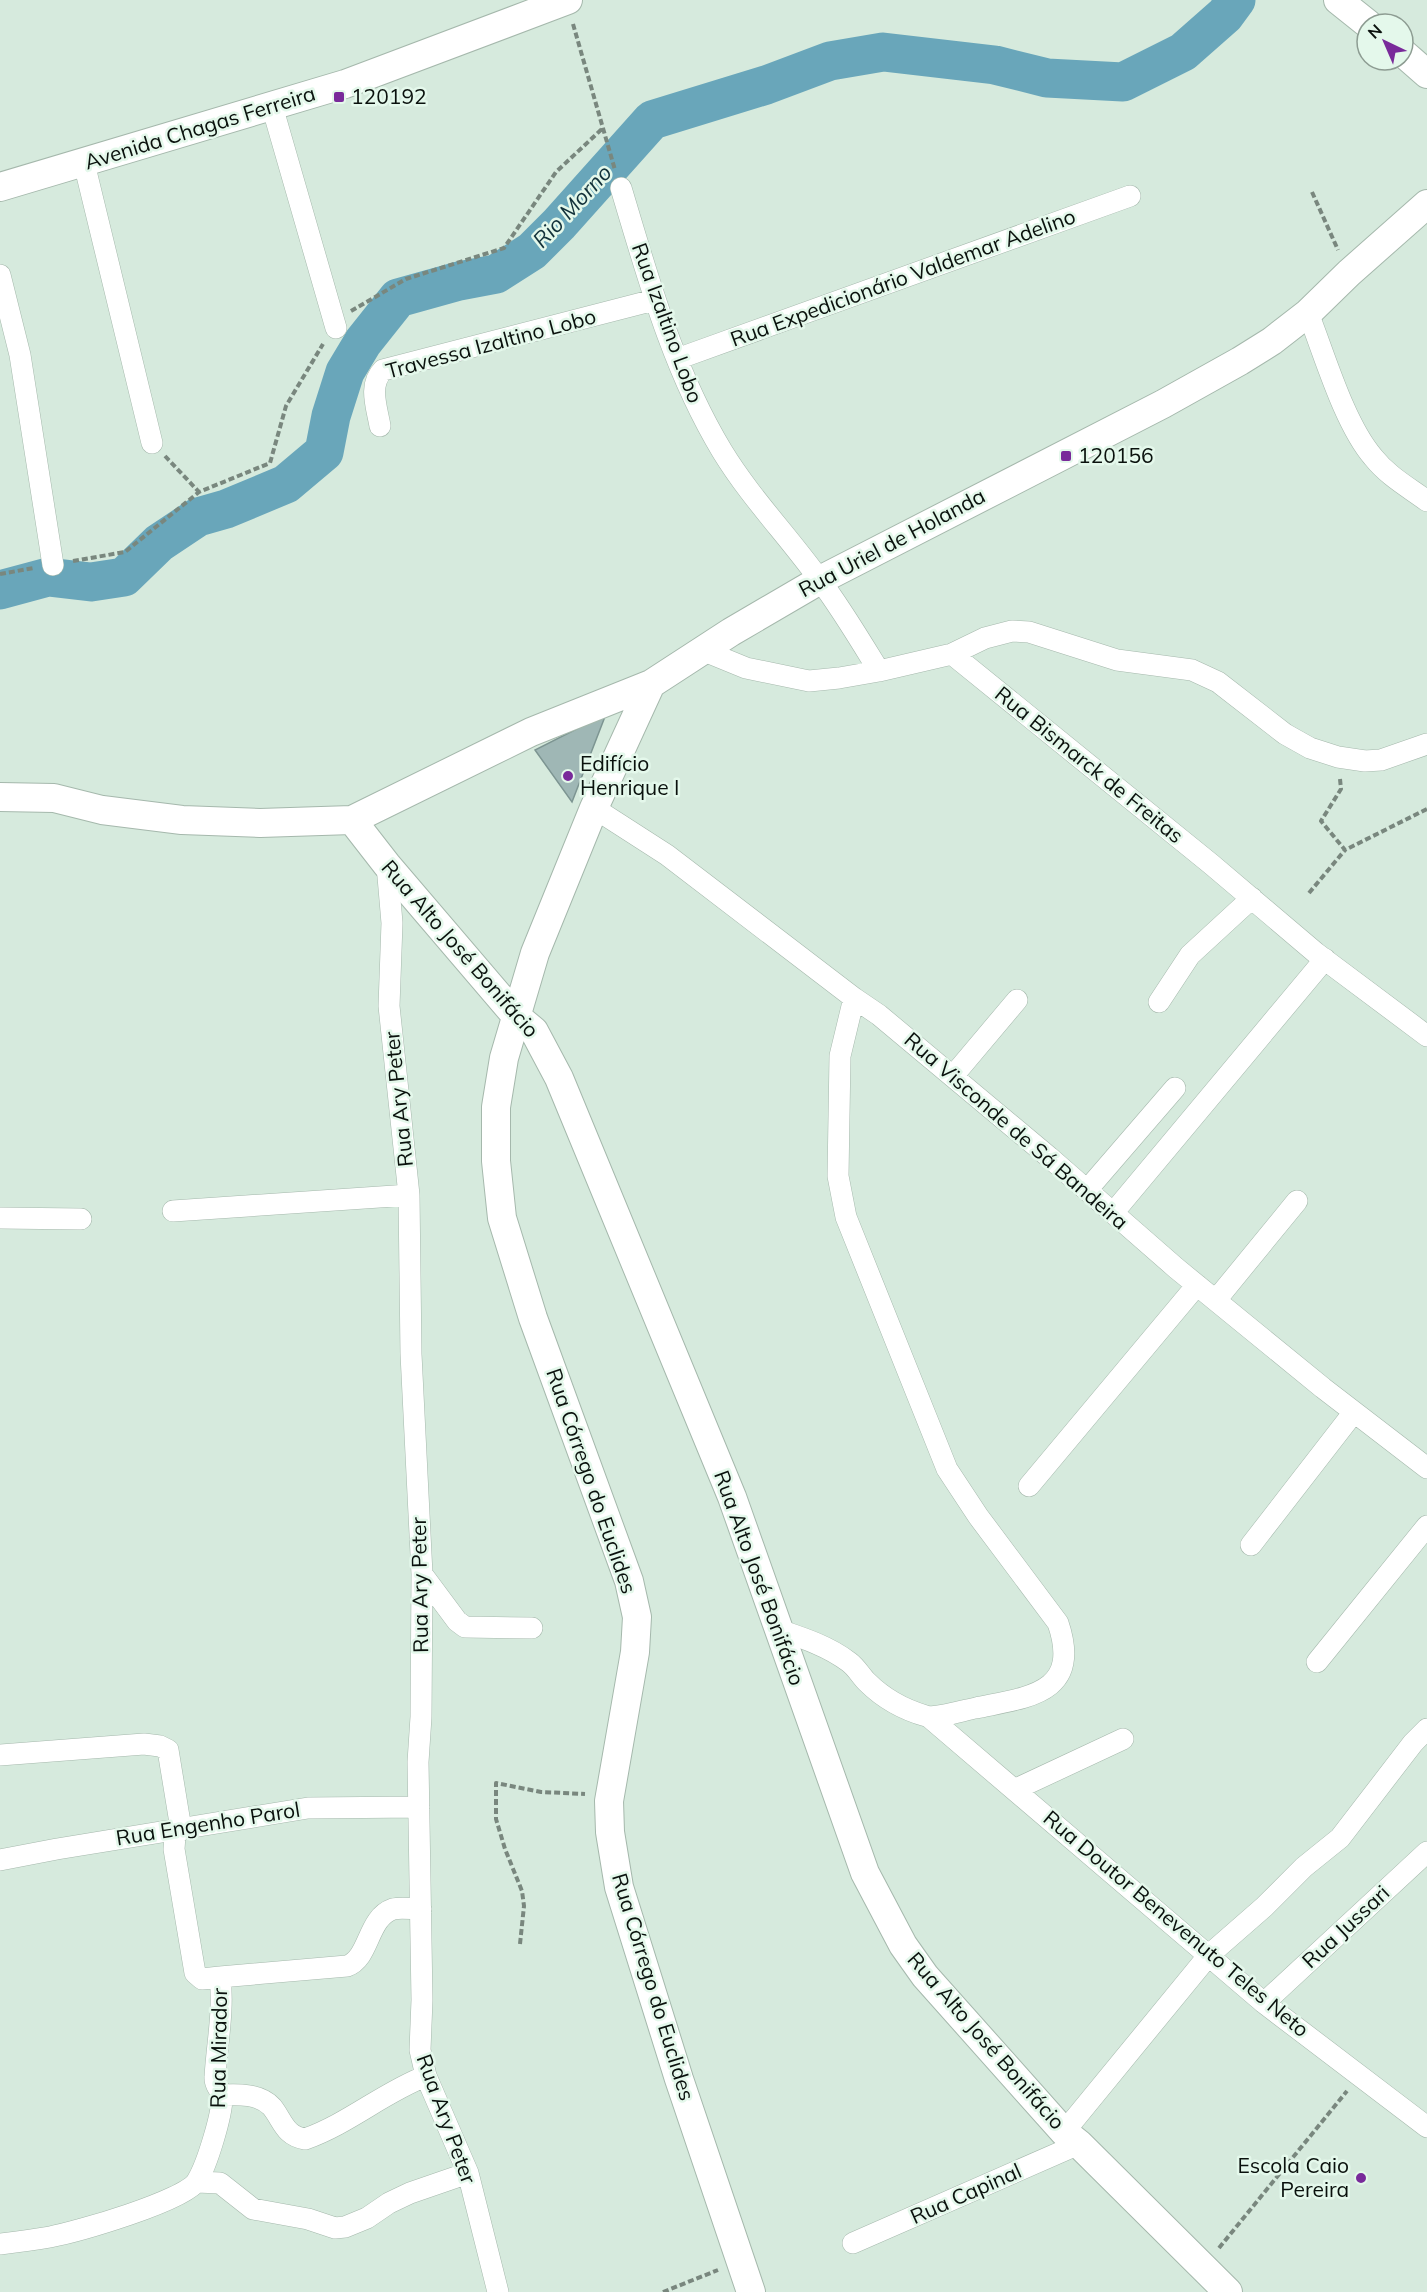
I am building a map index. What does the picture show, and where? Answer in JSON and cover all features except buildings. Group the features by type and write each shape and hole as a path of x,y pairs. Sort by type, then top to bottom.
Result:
{"main road":[{"name":"Avenida Chagas Ferreira","path":"0,187 345,84 535,6 567,0"},
{"path":"1338,0 1355,14"},
{"path":"1415,64 1427,74"},
{"name":"Rua Uriel de Holanda","path":"352,820 531,732 651,684 702,650 820,580 1163,404 1272,341 1308,313 1349,273 1427,204"},
{"path":"516,1016 535,953 594,808 651,684"},
{"path":"0,797 54,798 102,810 182,820 260,823 352,820"},
{"name":"Rua Alto José Bonifácio","path":"352,820 387,865 516,1016 534,1031 559,1078 732,1497 865,1873 903,1945 926,1976 1072,2138 1228,2292"},
{"name":"Rua Córrego do Euclides","path":"516,1016 504,1058 496,1107 496,1161 502,1218 533,1318 629,1581 637,1617 635,1652 610,1795 610,1832 619,1887 679,2079 751,2292"}],"street":[{"path":"272,106 336,328"},
{"path":"84,163 152,443"},
{"name":"Rua Izaltino Lobo","path":"621,188 654,300 700,411 723,452 751,492 820,580 879,670"},
{"name":"Rua Expedicionário Valdemar Adelino","path":"677,359 1130,196"},
{"path":"0,275 20,355 53,565"},
{"name":"Travessa Izaltino Lobo","path":"380,426 374,384 382,370 654,300"},
{"path":"1308,313 1352,426 1372,457 1395,479 1427,501"},
{"path":"702,650 746,668 809,681 839,678 952,654 985,638 1012,631 1029,632 1117,660 1192,670 1218,682 1285,734 1310,748 1338,757 1365,761 1381,760 1427,744"},
{"name":"Rua Bismarck de Freitas","path":"952,654 1325,959 1427,1036"},
{"name":"Rua Visconde de Sá Bandeira","path":"594,808 667,855 879,1015 1197,1285 1427,1468"},
{"name":"Rua Ary Peter","path":"387,865 392,923 389,1006 409,1196 411,1354 422,1575 421,1718 418,1762 422,2000 420,2050 426,2076 468,2173 498,2292"},
{"path":"1159,1002 1190,955 1252,898"},
{"path":"1113,1214 1325,959"},
{"path":"854,998 840,1056 838,1176 846,1217 946,1469 1058,1623 1064,1641 1064,1659 1058,1675 1047,1689 1029,1697 929,1717"},
{"path":"953,1076 1017,1000"},
{"path":"1087,1190 1175,1088"},
{"path":"173,1211 409,1196"},
{"path":"1216,1300 1297,1201"},
{"path":"0,1218 81,1219"},
{"path":"1029,1486 1197,1285"},
{"path":"1251,1545 1354,1412"},
{"path":"1317,1662 1427,1526"},
{"path":"422,1575 457,1622 465,1628 532,1628"},
{"name":"Rua Doutor Benevenuto Teles Neto","path":"779,1630 805,1638 835,1653 851,1663 868,1683 893,1702 929,1717 1264,2002 1427,2127"},
{"path":"1072,2138 1209,1955 1264,1907 1304,1867 1340,1838 1413,1743 1427,1729"},
{"path":"1016,1789 1123,1739"},
{"name":"Rua Mirador","path":"0,1755 144,1744 160,1746 170,1753 181,1828 175,1836 174,1849 195,1973 202,1979 220,1977 221,2020 214,2080 222,2095 216,2130 197,2182"},
{"name":"Rua Engenho Parol","path":"0,1860 308,1808 419,1807"},
{"name":"Rua Jussari","path":"1264,2002 1427,1852"},
{"path":"220,1977 347,1966 357,1960 376,1924 389,1911 421,1909"},
{"path":"222,2095 235,2094 259,2098 271,2106 286,2130 297,2138 305,2139 315,2136 412,2081 426,2076"},
{"name":"Rua Capinal","path":"854,2243 1072,2138"},
{"path":"0,2244 51,2237 92,2226 158,2204 180,2194 197,2182 220,2182 253,2209 300,2217 335,2228 367,2218 389,2203 410,2193 468,2173"}],"path":[{"path":"567,0 621,188"},
{"path":"0,574 125,552 199,492 270,463 286,406 324,343 355,308 406,279 504,248 556,172 603,128"},
{"path":"1312,192 1349,273"},
{"path":"152,443 199,492"},
{"path":"1338,757 1341,789 1321,821 1345,850"},
{"path":"1309,892 1345,850 1427,809"},
{"path":"519,1944 524,1906 522,1891 496,1819 496,1783 541,1792 610,1795"},
{"path":"1203,2267 1360,2076"},
{"path":"663,2292 741,2262"}],"waterway":[{"name":"Rio Morno","path":"0,590 48,577 91,582 124,577 159,543 198,517 226,509 286,484 324,452 331,416 345,372 363,342 398,298 459,281 496,274 532,251 652,120 766,85 830,61 883,52 995,65 1047,78 1123,82 1183,52 1225,15 1236,0"}],"place":[{"name":"120192","path":"339,97"},
{"name":"120156","path":"1066,456"},
{"name":"Edifício Henrique I","path":"568,776"},
{"name":"Escola Caio Pereira","path":"1361,2178"}]}
